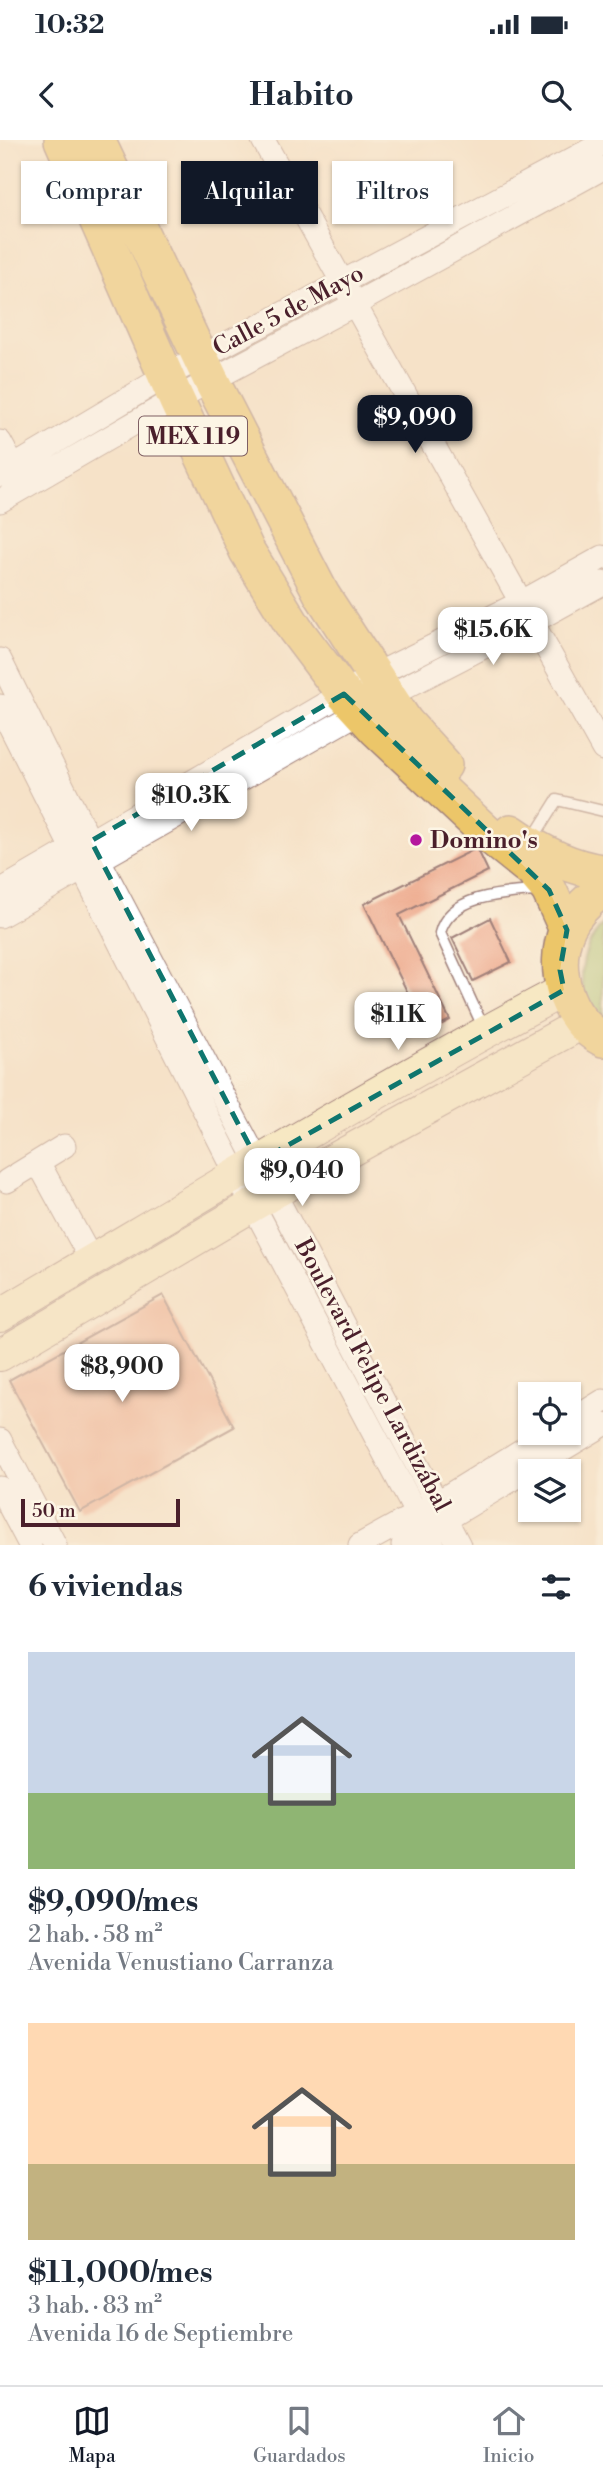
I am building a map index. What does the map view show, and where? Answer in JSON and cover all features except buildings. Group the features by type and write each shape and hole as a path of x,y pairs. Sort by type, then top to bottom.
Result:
{"main road":[{"name":"MEX 119","path":"62,140 171,388 247,551 295,629 366,694 446,795 524,852 549,890 567,930"},
{"name":"MEX 119","path":"97,140 206,369 321,595 366,694"},
{"name":"MEX 119","path":"524,852 603,873"},
{"path":"0,1355 264,1199 593,1031 571,1007 564,990 561,960 567,930 582,907 603,889"},
{"path":"0,1315 248,1168 485,1032 564,990"}],"street":[{"path":"263,140 603,750"},
{"path":"7,472 206,369 344,283 457,222 557,180 603,143"},
{"name":"Calle 5 de Mayo","path":"206,369 355,304 468,243 557,180 603,168"},
{"path":"457,222 468,243"},
{"path":"0,502 25,488 171,388"},
{"path":"0,442 7,472 25,488"},
{"path":"527,612 603,557"},
{"path":"0,891 86,854 366,694 527,612 603,583"},
{"name":"Boulevard Felipe Lardizábal","path":"0,660 6,701 264,1199 338,1364 426,1530"},
{"path":"0,916 86,854"},
{"path":"7,1181 64,1146"},
{"path":"37,1162 92,1261"},
{"name":"Boulevard Felipe Lardizábal","path":"264,1199 359,1353 459,1545"},
{"path":"338,1364 359,1353"},
{"path":"581,1415 603,1401"},
{"path":"581,1432 603,1425"},
{"path":"0,1440 30,1529"},
{"path":"403,1545 426,1530 442,1511 548,1445"},
{"path":"0,1488 30,1529 55,1545"},
{"path":"373,1542 426,1530"}],"lane":[{"path":"524,852 557,800 603,811"},
{"path":"485,1032 440,933 443,920 464,904 507,893 549,890"}],"highlighted area":[{"path":"344,694 549,890 567,930 560,970 564,990 258,1162 91,841"}],"green space":[{"path":"603,924 603,1020 586,998 582,973 588,947"}],"place":[{"name":"Domino's","path":"416,840"}]}
